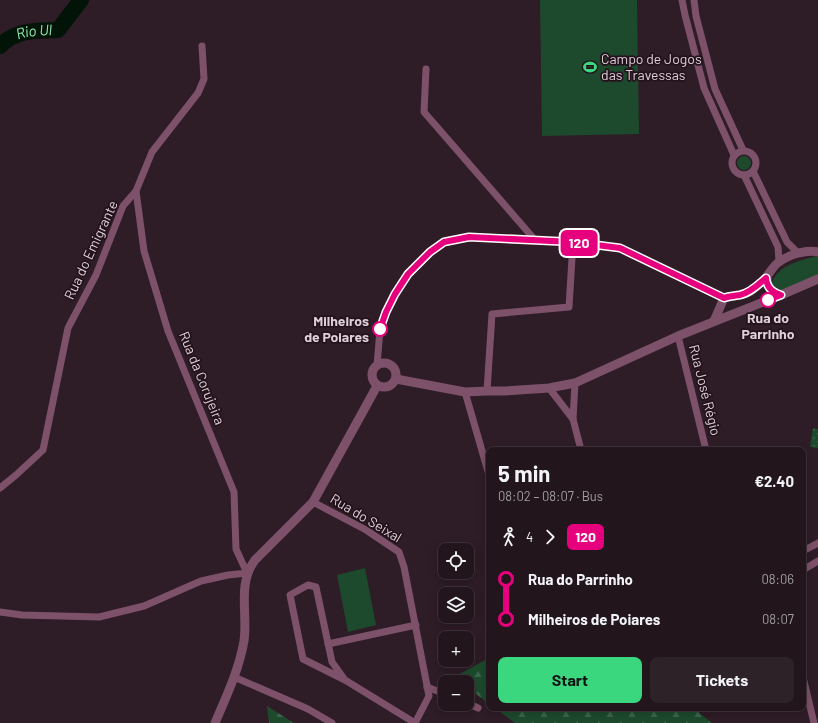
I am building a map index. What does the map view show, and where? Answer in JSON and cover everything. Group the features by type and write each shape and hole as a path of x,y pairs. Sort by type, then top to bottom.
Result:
{"street":[{"path":"682,0 686,22 704,88 734,155"},
{"path":"694,0 696,16 715,89 743,150"},
{"name":"Rua do Emigrante","path":"0,488 43,450 68,328 96,275 123,206 136,191 152,152 198,93 204,79 202,46"},
{"path":"426,69 424,112 534,240"},
{"path":"743,150 750,152 755,157 756,164 753,171 744,175 738,174 733,169 731,161 734,155 743,150"},
{"path":"753,171 787,242 798,253"},
{"path":"744,175 778,247 780,261"},
{"name":"Rua da Corujeira","path":"136,191 144,251 168,331 234,492 236,549 247,573"},
{"path":"377,365 380,330 386,312 395,294 408,274 430,252 444,242 469,237 573,242 620,248 724,298 745,294 752,290 766,278 771,270 780,261 804,251 818,252"},
{"path":"487,391 492,314 569,307 573,242"},
{"path":"766,278 770,289 774,293 781,295"},
{"path":"396,379 465,392 549,388 575,383 678,336 818,279"},
{"path":"714,321 724,298"},
{"name":"Rua José Régio","path":"678,336 705,447"},
{"path":"386,363 393,367 396,379 388,387 384,388 377,386 371,375 374,367 386,363"},
{"path":"572,419 575,383"},
{"path":"215,723 234,677 244,641 247,573 255,560 313,502 377,386"},
{"path":"549,388 572,419 580,447"},
{"path":"465,392 486,465"},
{"name":"Rua do Seixal","path":"313,502 366,530 399,552 404,567 429,696 415,723"},
{"path":"806,549 818,543"},
{"path":"806,568 818,561"},
{"path":"0,612 22,615 98,618 144,606 201,581 228,575 247,573"},
{"path":"345,680 332,662 316,587 308,585 290,595 303,659 345,680 415,723"},
{"path":"328,644 416,625"},
{"path":"234,677 308,710 332,723"},
{"path":"427,687 438,691"},
{"path":"806,689 814,723"},
{"path":"474,706 478,708"}],"green space":[{"name":"Campo de Jogos das Travessas","path":"540,0 637,0 639,134 542,136"},
{"path":"741,156 747,156 751,160 751,166 747,170 741,170 737,166 737,160"},
{"path":"816,256 818,257 818,275 782,290 777,290 772,283 779,272 796,262"},
{"path":"813,428 818,429 818,448 810,447"},
{"path":"365,568 376,625 348,632 337,575"},
{"path":"486,660 486,702 474,692 474,675 458,675"},
{"path":"267,706 294,723 269,723"},
{"path":"499,711 697,711 712,723 515,723"}],"waterway":[{"name":"Rio Ul","path":"0,46 13,36 27,32 58,30 81,0"}],"bus line":[{"name":"120","path":"380,329 395,294 408,274 430,252 444,242 469,237 573,242 620,248 724,298 745,294 766,278 770,289 774,293 781,295 768,300"}],"place":[{"name":"Campo de Jogos das Travessas","path":"590,67"},
{"name":"Rua do Parrinho","path":"768,300"},
{"name":"Milheiros de Poiares","path":"380,329"}]}
